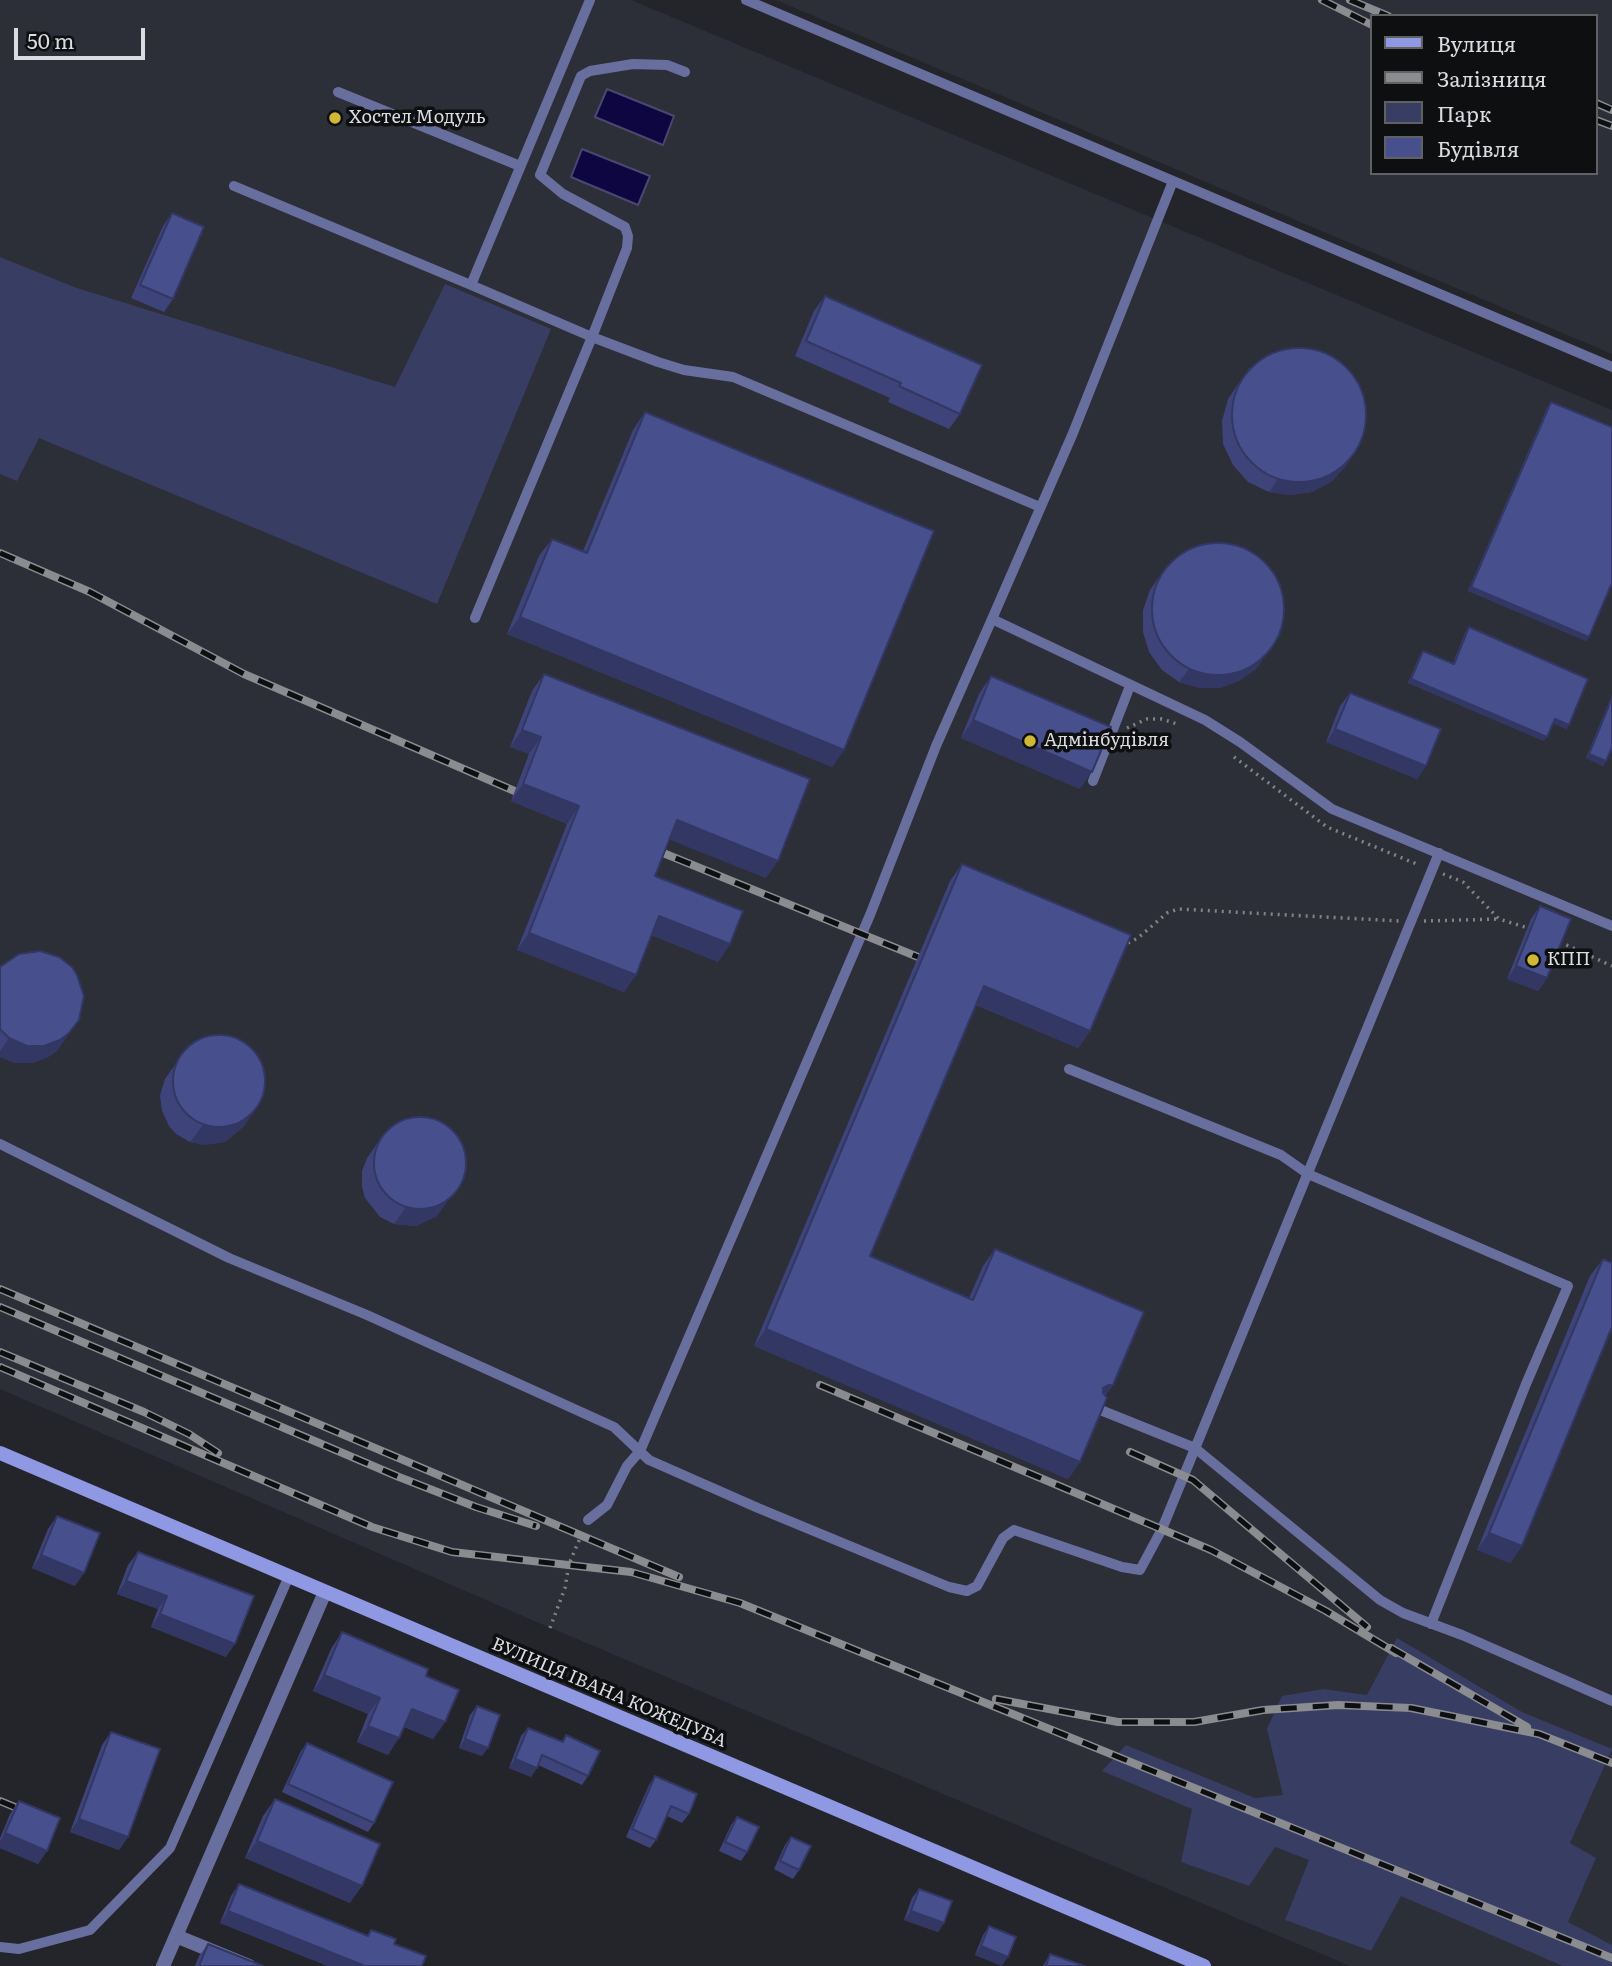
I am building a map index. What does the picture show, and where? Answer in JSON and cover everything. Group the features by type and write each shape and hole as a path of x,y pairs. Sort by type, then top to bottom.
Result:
{"street":[{"name":"ВУЛИЦЯ ІВАНА КОЖЕДУБА","path":"0,1453 1204,1966"},
{"path":"163,1966 325,1592"},
{"path":"176,1936 249,1966"}],"lane":[{"path":"471,285 590,0"},
{"path":"746,0 1612,367"},
{"path":"475,618 627,248 628,236 625,227 563,194 541,175 581,76 590,71 633,64 667,65 685,72"},
{"path":"338,92 520,166"},
{"path":"587,1520 607,1505 627,1466 640,1451 870,915 936,746 1073,433 1173,181"},
{"path":"234,187 592,337 684,370 733,377 1040,507"},
{"path":"992,619 1205,720 1332,809 1612,926"},
{"path":"1093,780 1130,686"},
{"path":"0,1144 229,1258 367,1315 614,1427 649,1460 949,1587 967,1591 977,1586 1003,1538 1014,1530 1122,1567 1140,1570 1162,1529 1439,853"},
{"path":"1069,1069 1281,1156 1308,1174 1568,1286 1526,1384 1431,1624"},
{"path":"1098,1409 1195,1448 1380,1600 1403,1613 1462,1635 1612,1701"},
{"path":"0,1947 19,1950 90,1930 170,1848 289,1576"}],"path":[{"path":"1128,943 1139,938 1167,913 1178,909 1412,922 1499,919"},
{"path":"1558,941 1612,966"},
{"path":"550,1628 565,1588 569,1564 587,1520"}],"shaded area":[{"path":"0,0 631,0 1612,410 1612,1966 1350,1966 539,1623 0,1389"},
{"path":"776,0 1612,0 1612,354"},
{"path":"607,89 674,116 663,145 595,117"},
{"path":"582,149 650,176 638,205 571,177"}],"green space":[{"path":"0,257 74,287 395,387 445,284 551,329 437,604 39,438 17,481 0,474"},
{"path":"1397,1638 1522,1712 1612,1749 1570,1843 1596,1858 1568,1922 1612,1945 1612,1966 1563,1966 1401,1896 1371,1951 1285,1920 1309,1860 1275,1847 1249,1886 1181,1862 1192,1809 1102,1771 1126,1745 1255,1798 1283,1795 1267,1729 1282,1696 1323,1689 1367,1695"}],"building":[{"path":"172,213 204,227 173,299 140,285"},
{"path":"825,296 982,365 960,414 899,386 901,383 806,341"},
{"path":"1299,348 1325,353 1347,367 1361,389 1366,415 1361,441 1347,463 1325,477 1299,482 1273,477 1251,463 1237,441 1232,415 1237,389 1251,367 1273,353"},
{"path":"1551,402 1612,427 1612,583 1589,637 1471,587"},
{"path":"645,412 934,531 844,750 520,617 552,539 587,553"},
{"path":"1218,543 1243,548 1265,562 1279,584 1284,609 1279,634 1265,656 1243,670 1218,675 1193,670 1171,656 1157,634 1152,609 1157,584 1171,562 1193,548"},
{"path":"1469,627 1588,679 1569,725 1555,719 1547,737 1411,679 1423,651 1454,664"},
{"path":"544,674 810,779 778,861 677,820 655,876 743,911 730,944 659,916 636,975 529,933 579,806 523,784 541,737 522,730"},
{"path":"991,676 1111,727 1092,772 973,720"},
{"path":"1350,693 1441,729 1426,766 1335,729"},
{"path":"1612,698 1612,748 1606,761 1589,754"},
{"path":"962,864 1131,935 1090,1031 984,986 870,1256 973,1300 995,1249 1144,1312 1113,1385 1103,1388 1107,1398 1080,1462 766,1329"},
{"name":"КПП","path":"1540,906 1571,919 1547,978 1516,966"},
{"path":"40,951 59,957 72,967 84,996 79,1020 69,1033 44,1046 27,1046 9,1038 0,1029 0,967 19,954"},
{"path":"219,1035 237,1039 251,1049 261,1063 265,1081 261,1099 251,1113 237,1123 219,1127 201,1123 187,1113 177,1099 173,1081 177,1063 187,1049 201,1039"},
{"path":"420,1117 437,1121 452,1131 462,1146 466,1163 462,1180 452,1195 437,1205 420,1209 403,1205 388,1195 378,1180 374,1163 378,1146 388,1131 403,1121"},
{"path":"1603,1259 1612,1263 1612,1327 1522,1546 1489,1533"},
{"path":"57,1516 100,1533 84,1573 41,1555"},
{"path":"138,1552 254,1596 235,1644 160,1614 167,1596 126,1581"},
{"path":"342,1632 428,1669 426,1676 459,1690 445,1722 412,1709 399,1738 368,1726 380,1698 324,1675"},
{"path":"477,1706 500,1715 488,1748 465,1739"},
{"path":"528,1728 563,1742 566,1735 600,1751 588,1776 542,1755 537,1768 515,1759"},
{"path":"111,1732 160,1749 128,1837 79,1819"},
{"path":"307,1743 393,1782 374,1823 288,1784"},
{"path":"655,1776 697,1794 689,1814 671,1806 656,1840 632,1829"},
{"path":"275,1799 380,1844 362,1886 257,1841"},
{"path":"19,1801 60,1818 47,1851 5,1833"},
{"path":"737,1817 759,1827 747,1852 725,1842"},
{"path":"791,1837 811,1846 799,1870 780,1861"},
{"path":"239,1884 368,1936 371,1930 396,1939 394,1944 426,1956 422,1966 365,1966 228,1911"},
{"path":"919,1889 952,1901 944,1923 911,1911"},
{"path":"989,1926 1016,1937 1008,1957 981,1946"},
{"path":"208,1944 263,1966 199,1966"},
{"path":"1050,1954 1085,1966 1046,1966"}],"railway":[{"path":"1322,0 1370,24"},
{"path":"1350,0 1383,14"},
{"path":"1598,104 1612,110"},
{"path":"1598,121 1612,126"},
{"path":"0,553 90,592 244,674 533,799"},
{"path":"646,846 918,957"},
{"path":"0,1289 679,1577"},
{"path":"0,1307 399,1477 476,1507 536,1526"},
{"path":"0,1352 144,1412 189,1434 218,1453"},
{"path":"0,1367 372,1527 452,1552 631,1572 740,1603 1612,1958"},
{"path":"820,1385 1211,1550 1326,1611 1396,1653"},
{"path":"1130,1452 1193,1480 1367,1627"},
{"path":"1391,1648 1527,1727"},
{"path":"996,1699 1118,1722 1194,1722 1263,1710 1338,1705 1411,1708 1539,1734 1612,1763"},
{"path":"0,1801 34,1815"}],"place":[{"name":"Хостел Модуль","path":"335,118"},
{"name":"Адмінбудівля","path":"1030,741"},
{"name":"КПП","path":"1533,960"}]}
